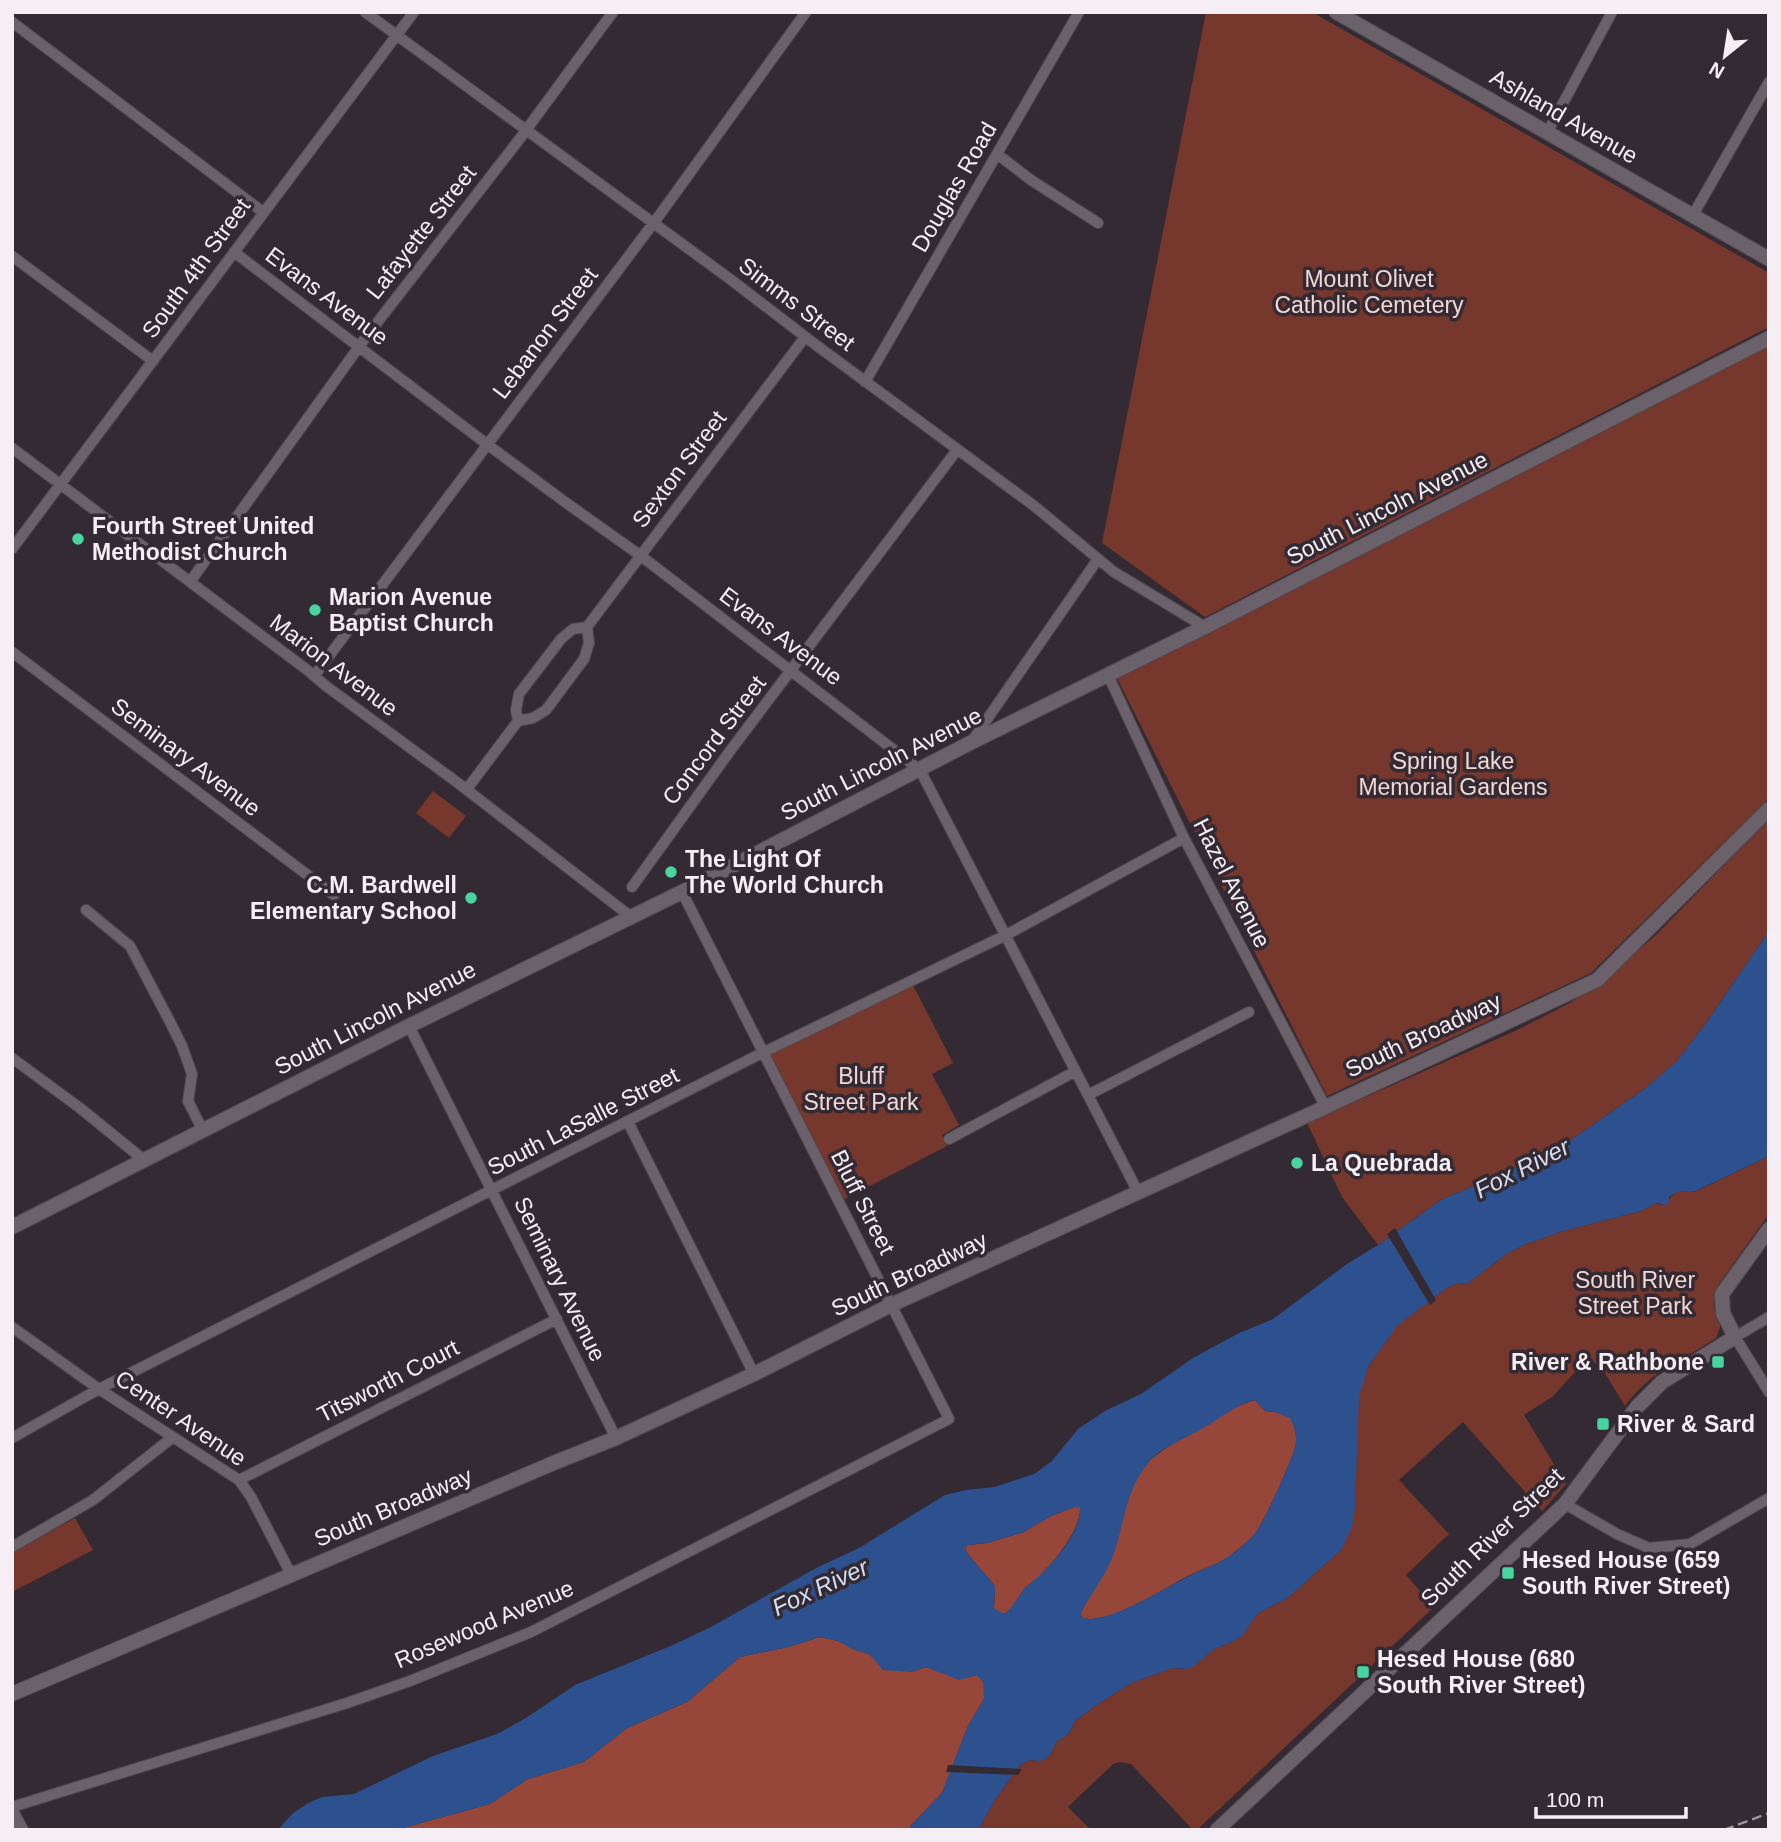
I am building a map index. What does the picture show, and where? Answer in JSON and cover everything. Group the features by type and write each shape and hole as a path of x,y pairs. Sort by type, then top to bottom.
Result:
{"street":[{"name":"Simms Street","path":"365,12 1033,505 1114,572 1205,627"},
{"name":"South 4th Street","path":"12,549 414,12"},
{"name":"Lafayette Street","path":"190,582 359,347 613,12"},
{"name":"Lebanon Street","path":"314,676 653,224 805,12"},
{"name":"Douglas Road","path":"865,382 1079,12"},
{"name":"Ashland Avenue","path":"1336,12 1769,259"},
{"path":"1548,133 1612,12"},
{"path":"12,22 263,212"},
{"path":"1693,215 1769,82"},
{"path":"997,154 1031,180 1098,223"},
{"name":"Evans Avenue","path":"234,252 488,445 641,556 920,770 1138,1192"},
{"path":"12,256 153,360"},
{"name":"Sexton Street","path":"467,789 518,721 533,718 546,710 584,659 589,643 587,627 805,337"},
{"name":"South Lincoln Avenue","path":"12,1227 409,1026 682,892 1769,338"},
{"name":"Marion Avenue","path":"12,448 467,789 630,916"},
{"name":"Concord Street","path":"632,887 730,751 957,450"},
{"path":"970,744 1098,559"},
{"name":"Sexton Street","path":"518,721 516,710 519,694 561,639 573,629 587,627"},
{"name":"Seminary Avenue","path":"12,652 334,895"},
{"name":"Hazel Avenue","path":"1108,675 1180,841 1325,1106"},
{"name":"South Broadway","path":"12,1694 617,1438 754,1374 891,1305 1597,980 1769,808"},
{"name":"South LaSalle Street","path":"12,1438 99,1389 762,1054 1006,935 1180,841"},
{"name":"Bluff Street","path":"682,892 949,1419"},
{"path":"86,910 130,946 156,994 182,1046 192,1074 188,1101 203,1131"},
{"path":"1088,1095 1249,1012"},
{"name":"Seminary Avenue","path":"409,1026 617,1438"},
{"path":"14,1061 80,1108 144,1160"},
{"path":"949,1139 1074,1072"},
{"path":"628,1122 754,1374"},
{"path":"1769,1229 1722,1294 1723,1313 1769,1392"},
{"path":"1735,1337 1769,1317"},
{"name":"Titsworth Court","path":"239,1480 557,1319"},
{"name":"Center Avenue","path":"12,1327 99,1389 239,1480 251,1497 292,1576"},
{"name":"South River Street","path":"1217,1830 1565,1504 1637,1407 1662,1382 1735,1337"},
{"name":"Rosewood Avenue","path":"12,1807 347,1703 531,1632 949,1419"},
{"path":"12,1547 82,1507 173,1437"},
{"path":"1565,1504 1617,1534 1649,1548 1690,1544 1769,1499"},
{"path":"12,1813 21,1830"}],"green space":[{"name":"Mount Olivet Catholic Cemetery","path":"1206,12 1312,12 1769,273 1769,327 1205,617 1102,543"},
{"name":"Spring Lake Memorial Gardens","path":"1769,344 1769,798 1591,973 1327,1096 1117,678"},
{"path":"433,791 466,816 449,838 416,813"},
{"path":"1769,819 1769,931 1677,1061 1643,1090 1558,1149 1441,1200 1378,1245 1342,1197 1307,1123 1517,1030 1568,1004 1600,983 1657,934"},
{"name":"Bluff Street Park","path":"911,981 953,1063 932,1074 959,1125 942,1135 947,1146 839,1202 762,1053"},
{"name":"South River Street Park","path":"1769,1154 1769,1214 1719,1284 1714,1302 1720,1322 1716,1338 1656,1375 1635,1393 1625,1406 1606,1375 1589,1357 1552,1397 1524,1415 1566,1484 1542,1511 1463,1422 1399,1480 1449,1534 1406,1575 1434,1607 1197,1830 1193,1830 1131,1764 1120,1762 1113,1764 1068,1807 1091,1830 978,1830 1020,1765 1029,1760 1039,1761 1050,1755 1057,1741 1069,1733 1075,1721 1131,1683 1173,1668 1186,1669 1214,1649 1232,1642 1257,1614 1289,1597 1341,1550 1355,1508 1358,1396 1369,1365 1397,1325 1448,1287 1468,1283 1508,1253 1526,1244 1560,1232 1641,1211 1656,1203 1661,1205 1679,1190 1697,1191"},
{"path":"75,1518 93,1550 12,1592 12,1553"}],"shaded area":[{"path":"1255,1400 1265,1411 1290,1417 1296,1440 1277,1491 1253,1536 1223,1560 1189,1575 1133,1606 1103,1617 1081,1617 1081,1612 1113,1555 1132,1485 1150,1460 1238,1406"},
{"path":"1080,1507 1076,1526 1059,1554 1038,1578 1025,1588 1007,1612 1004,1614 994,1609 995,1586 965,1547 1024,1532 1049,1517"},
{"path":"820,1637 838,1641 911,1672 926,1667 959,1679 977,1675 984,1682 984,1699 968,1726 942,1793 909,1830 396,1830 490,1804 528,1779 584,1762 627,1728 687,1702 740,1657"}],"water":[{"name":"Fox River","path":"1769,931 1769,1154 1696,1191 1679,1191 1669,1197 1666,1205 1656,1203 1641,1211 1560,1232 1526,1244 1508,1253 1468,1283 1448,1287 1398,1325 1369,1365 1359,1396 1355,1508 1352,1527 1341,1550 1289,1597 1257,1614 1242,1636 1214,1649 1187,1669 1173,1668 1131,1683 1075,1721 1069,1733 1057,1741 1045,1759 1029,1760 1020,1765 978,1830 909,1830 942,1793 968,1726 984,1699 983,1682 977,1675 959,1680 926,1667 911,1672 883,1670 869,1654 838,1641 820,1637 740,1657 687,1702 627,1728 584,1762 528,1779 490,1804 396,1830 278,1830 292,1814 308,1803 322,1797 354,1794 433,1756 497,1734 575,1685 709,1628 818,1567 859,1548 945,1495 995,1487 1034,1474 1052,1461 1078,1429 1105,1411 1141,1394 1193,1358 1237,1334 1273,1319 1347,1264 1441,1200 1558,1149 1643,1090 1677,1061","holes":["1255,1400 1265,1411 1290,1418 1296,1440 1277,1491 1253,1536 1223,1560 1134,1605 1104,1617 1082,1617 1081,1612 1113,1556 1130,1495 1149,1462 1167,1447 1235,1408","1080,1507 1077,1526 1059,1555 1025,1588 1007,1612 1004,1614 994,1608 995,1586 965,1547 1024,1532 1049,1517"]}],"pier":[{"path":"1395,1228 1436,1300 1430,1305 1387,1234"},
{"path":"948,1765 1022,1769 1018,1775 946,1772"}],"railway":[{"path":"1724,1830 1769,1813"}],"place":[{"name":"Fourth Street United Methodist Church","path":"78,539"},
{"name":"Marion Avenue Baptist Church","path":"315,610"},
{"name":"The Light Of The World Church","path":"671,872"},
{"name":"C.M. Bardwell Elementary School","path":"471,898"},
{"name":"La Quebrada","path":"1297,1163"},
{"name":"River & Rathbone","path":"1718,1362"},
{"name":"River & Sard","path":"1603,1424"},
{"name":"Hesed House (659 South River Street)","path":"1508,1573"},
{"name":"Hesed House (680 South River Street)","path":"1363,1672"}]}
